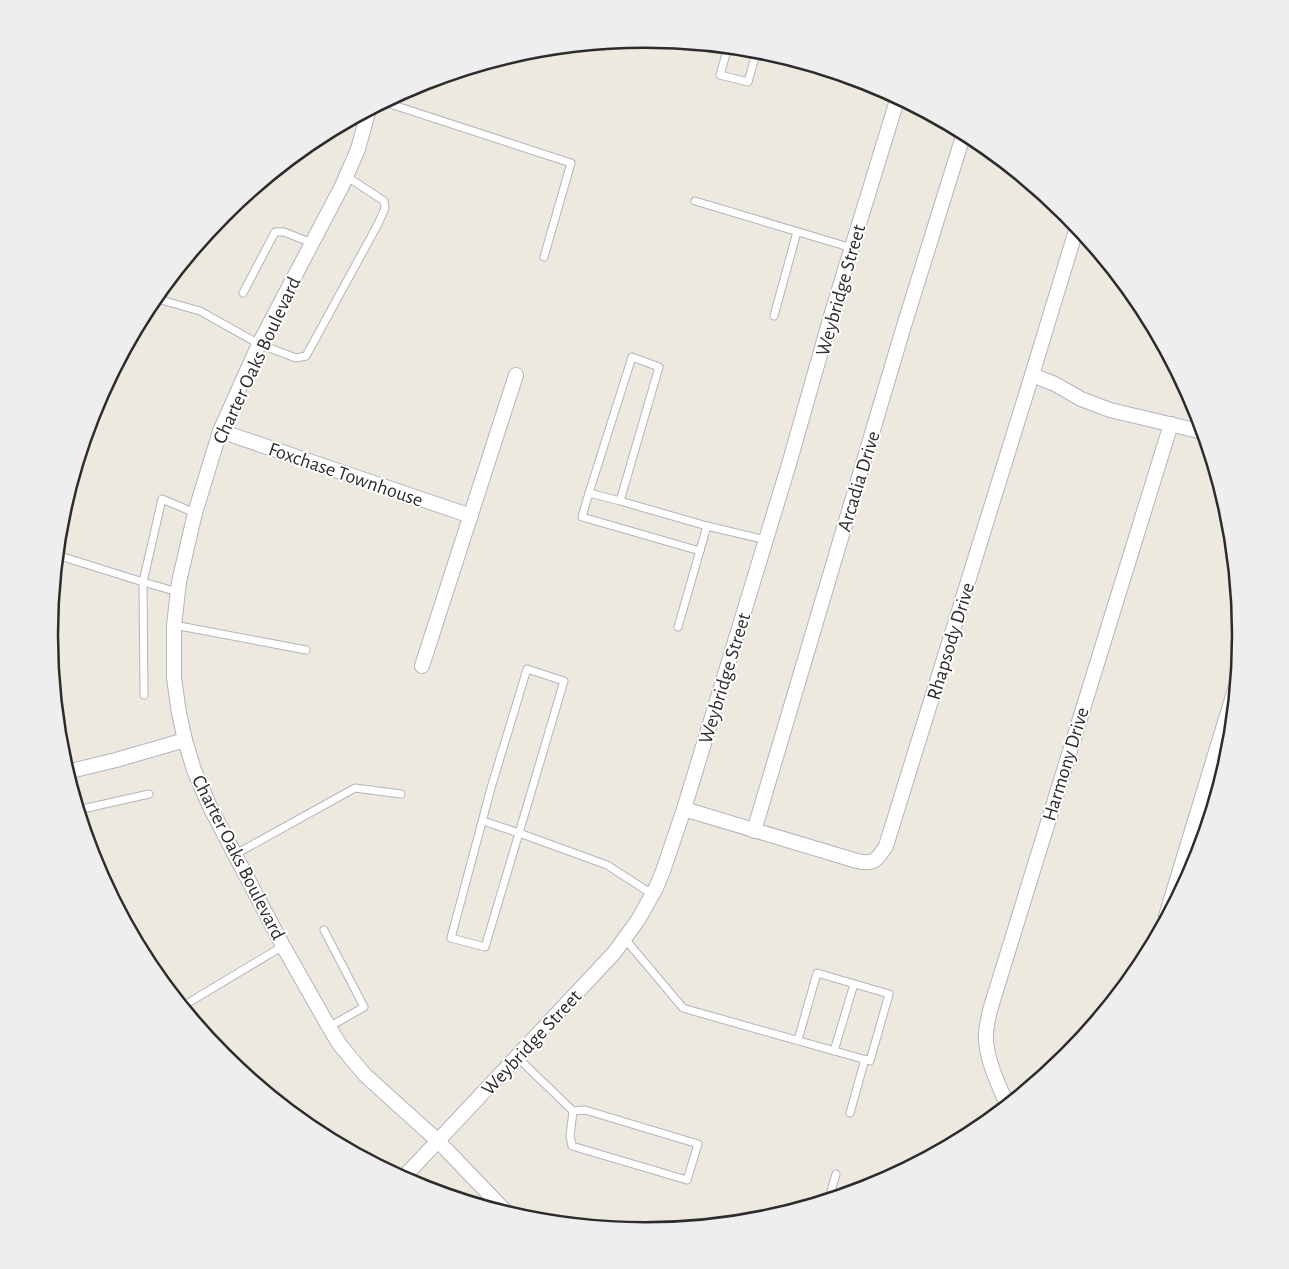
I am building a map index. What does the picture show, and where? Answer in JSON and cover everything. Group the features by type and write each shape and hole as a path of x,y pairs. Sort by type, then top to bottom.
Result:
{"street":[{"name":"Weybridge Street","path":"409,1172 625,940 638,920 663,871 684,809 766,540 896,104"},
{"name":"Charter Oaks Boulevard","path":"367,118 358,149 346,176 259,344 220,431 195,513 178,592 174,625 174,678 185,740 194,770 210,807 328,1027 340,1045 366,1075 438,1141 496,1202"},
{"name":"Arcadia Drive","path":"754,831 903,329 962,140"},
{"name":"Rhapsody Drive","path":"684,809 856,862 869,863 879,857 886,846 1075,235"},
{"path":"422,666 516,375"},
{"path":"1032,375 1110,410 1194,430"},
{"name":"Harmony Drive","path":"1005,1098 995,1075 986,1040 986,1027 990,1010 1171,424"},
{"name":"Foxchase Townhouse","path":"220,431 471,516"},
{"path":"74,770 185,740"},
{"path":"1199,825 1221,742"}],"lane":[{"path":"726,54 720,75 748,82 755,58"},
{"path":"392,105 571,163 544,257"},
{"path":"162,300 200,311 259,344 296,358 306,356 385,208 384,201 346,176"},
{"path":"695,202 852,248"},
{"path":"243,292 275,232 284,232 312,243"},
{"path":"774,316 798,232"},
{"path":"620,501 659,367 632,357 582,517 700,551"},
{"path":"589,493 707,526 766,540"},
{"path":"144,695 142,582 162,499 195,513"},
{"path":"678,627 707,526"},
{"path":"63,557 178,592"},
{"path":"174,625 306,650"},
{"path":"526,669 564,681 519,833 485,947 451,938 526,669"},
{"path":"234,854 355,788 401,794"},
{"path":"85,809 150,794"},
{"path":"483,821 607,865 652,894"},
{"path":"324,930 364,1007 328,1027"},
{"path":"625,940 683,1008 870,1061 889,994 817,973 798,1040"},
{"path":"188,1003 283,946"},
{"path":"834,1050 854,984"},
{"path":"516,1057 573,1111 585,1110 698,1144 687,1180 572,1146 570,1136 573,1111"},
{"path":"850,1113 865,1059"},
{"path":"831,1191 836,1174"}]}
